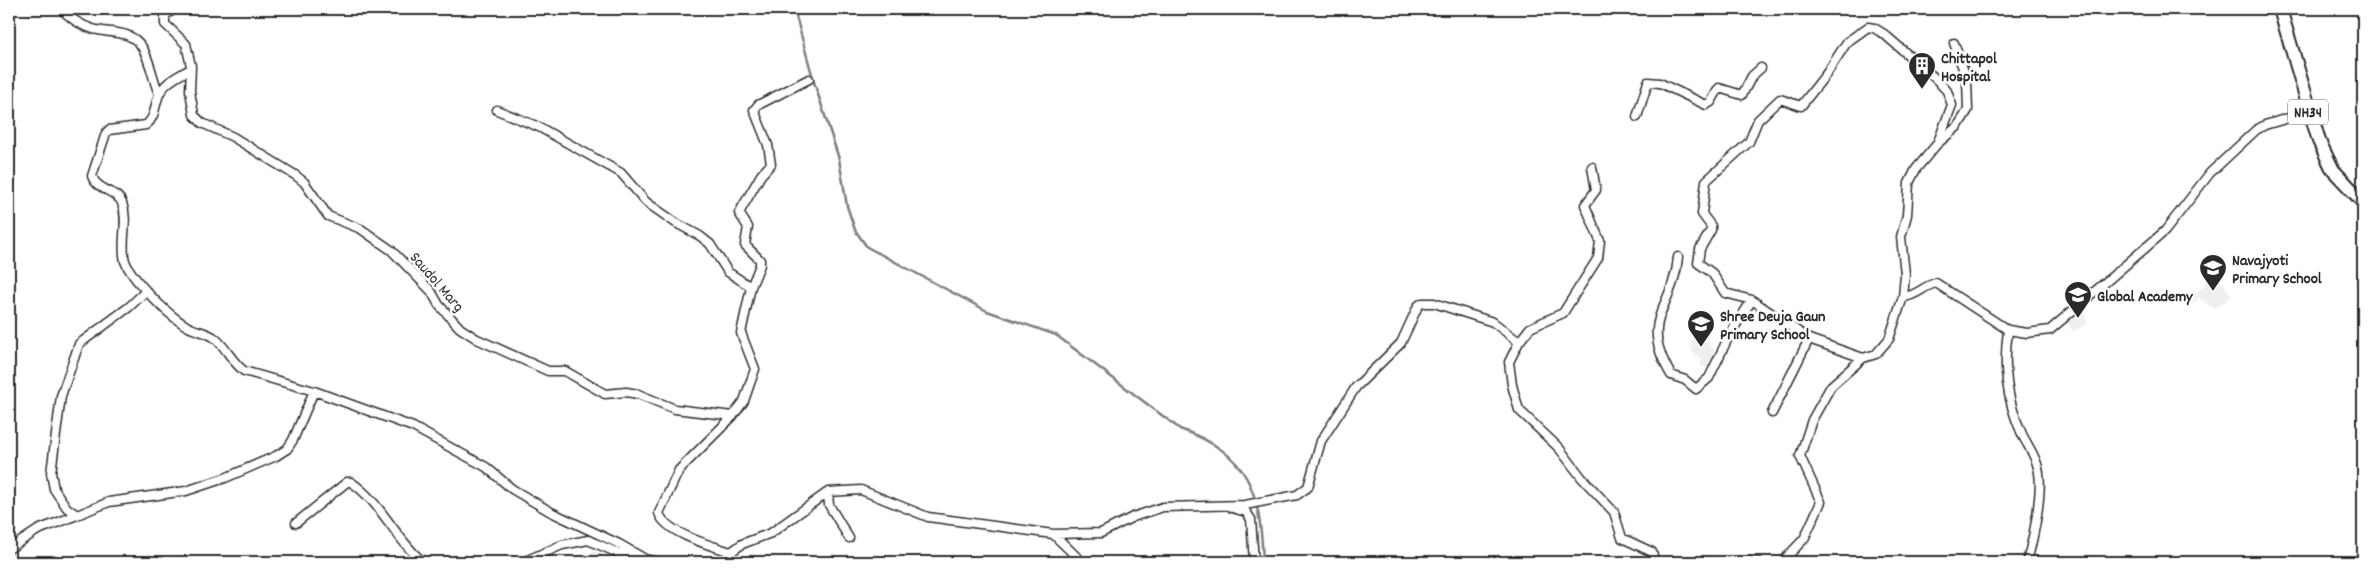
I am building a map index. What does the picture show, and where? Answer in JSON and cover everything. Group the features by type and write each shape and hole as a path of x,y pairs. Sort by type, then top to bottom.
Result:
{"highway":[{"name":"NH34","path":"2280,9 2308,112 2319,142 2333,170 2363,202"}],"street":[{"path":"61,9 77,23 95,30 118,32 134,38 142,48 159,94"},
{"name":"Saudol Marg","path":"175,9 165,15 165,24 186,44 190,69 190,102 194,115 202,123 232,136 295,175 304,182 328,216 361,229 391,250 430,291 439,305 460,328 477,339 548,371 565,371 605,394 626,392 638,394 675,409 733,416"},
{"path":"1863,358 1809,339 1752,300 1725,293 1712,272 1698,263 1700,249 1711,230 1711,226 1702,214 1706,181 1749,142 1758,120 1780,99 1801,106 1827,73 1847,42 1868,27 1874,28 1890,39 1947,90 1952,105 1937,144"},
{"path":"1782,562 1804,539 1822,502 1800,456 1812,420 1832,386 1863,358 1876,354 1889,339 1903,297 1904,274 1901,237 1907,215 1908,182 1916,169 1937,144 1958,126 1968,110 1967,80 1954,43"},
{"path":"1637,118 1648,82 1660,83 1706,105 1711,102 1719,88 1742,94 1752,76 1761,68"},
{"path":"190,69 171,80 159,94 150,122 146,125 109,130 106,133 92,176 98,187 121,200 124,209 125,260 132,274 146,291 185,326 203,331 216,339 236,365 244,371 314,390 413,427 486,467 512,489 550,512 619,544 645,559"},
{"path":"731,552 696,541 663,522 659,513 679,470 733,416 744,400 754,370 741,333 751,287 760,265 760,260 746,245 748,227 739,213 761,175 771,164 768,145 754,110 758,104 809,79"},
{"path":"497,110 539,127 621,173 646,202 676,224 700,236 710,244 728,272 751,287"},
{"path":"1903,297 1914,296 1930,284 1936,283 2008,330 2028,334 2050,330 2166,230 2210,173 2256,130 2265,125 2308,112"},
{"path":"1592,167 1596,190 1586,205 1600,241 1598,258 1563,312 1530,328 1519,342 1509,362 1512,386 1519,410 1559,448 1582,478 1614,512 1622,538 1652,552 1655,562"},
{"path":"1678,257 1673,285 1661,307 1657,322 1657,344 1672,375 1685,380 1696,389 1711,374 1730,334 1752,300"},
{"path":"77,515 67,508 54,489 51,474 62,396 79,344 129,307 146,291"},
{"path":"731,552 742,544 771,533 828,492 861,490 928,517 1053,534 1101,533 1133,517 1163,507 1228,506 1261,503 1297,495 1308,487 1321,441 1356,387 1401,343 1418,306 1422,303 1434,303 1493,322 1519,342"},
{"path":"2008,330 2006,389 2012,410 2039,469 2038,500 2027,562"},
{"path":"1772,413 1809,339"},
{"path":"9,549 38,530 109,502 186,491 225,478 276,456 287,448 293,440 314,390"},
{"path":"296,523 347,482 351,482 391,523 411,552 423,562"},
{"path":"828,492 829,504 849,538"},
{"path":"1228,506 1246,512 1252,519 1254,562"},
{"path":"1053,534 1082,562"},
{"path":"523,562 562,545 588,540 618,553 658,562"},
{"path":"731,552 732,562"},
{"path":"1744,562 1758,562"}],"shaded area":[{"name":"Navajyoti Primary School","path":"2210,273 2222,282 2232,296 2214,309 2198,297 2194,304 2187,299 2192,291 2195,293 2203,288"},
{"name":"Global Academy","path":"2082,309 2088,323 2073,331 2066,321"},
{"name":"Shree Deuja Gaun Primary School","path":"1695,327 1709,332 1704,340 1718,354 1709,370 1700,365 1702,360 1693,353 1690,346"},
{"path":"595,549 606,559 620,562 587,562 583,559"}],"waterway":[{"path":"794,9 814,82 839,159 847,206 855,230 867,247 987,311 1056,335 1180,429 1204,439 1222,451 1237,464 1247,479 1254,496 1259,516 1263,562"}],"place":[{"name":"Chittapol Hospital","path":"1922,90"},
{"name":"Navajyoti Primary School","path":"2213,292"},
{"name":"Global Academy","path":"2078,319"},
{"name":"Shree Deuja Gaun Primary School","path":"1701,348"}]}
